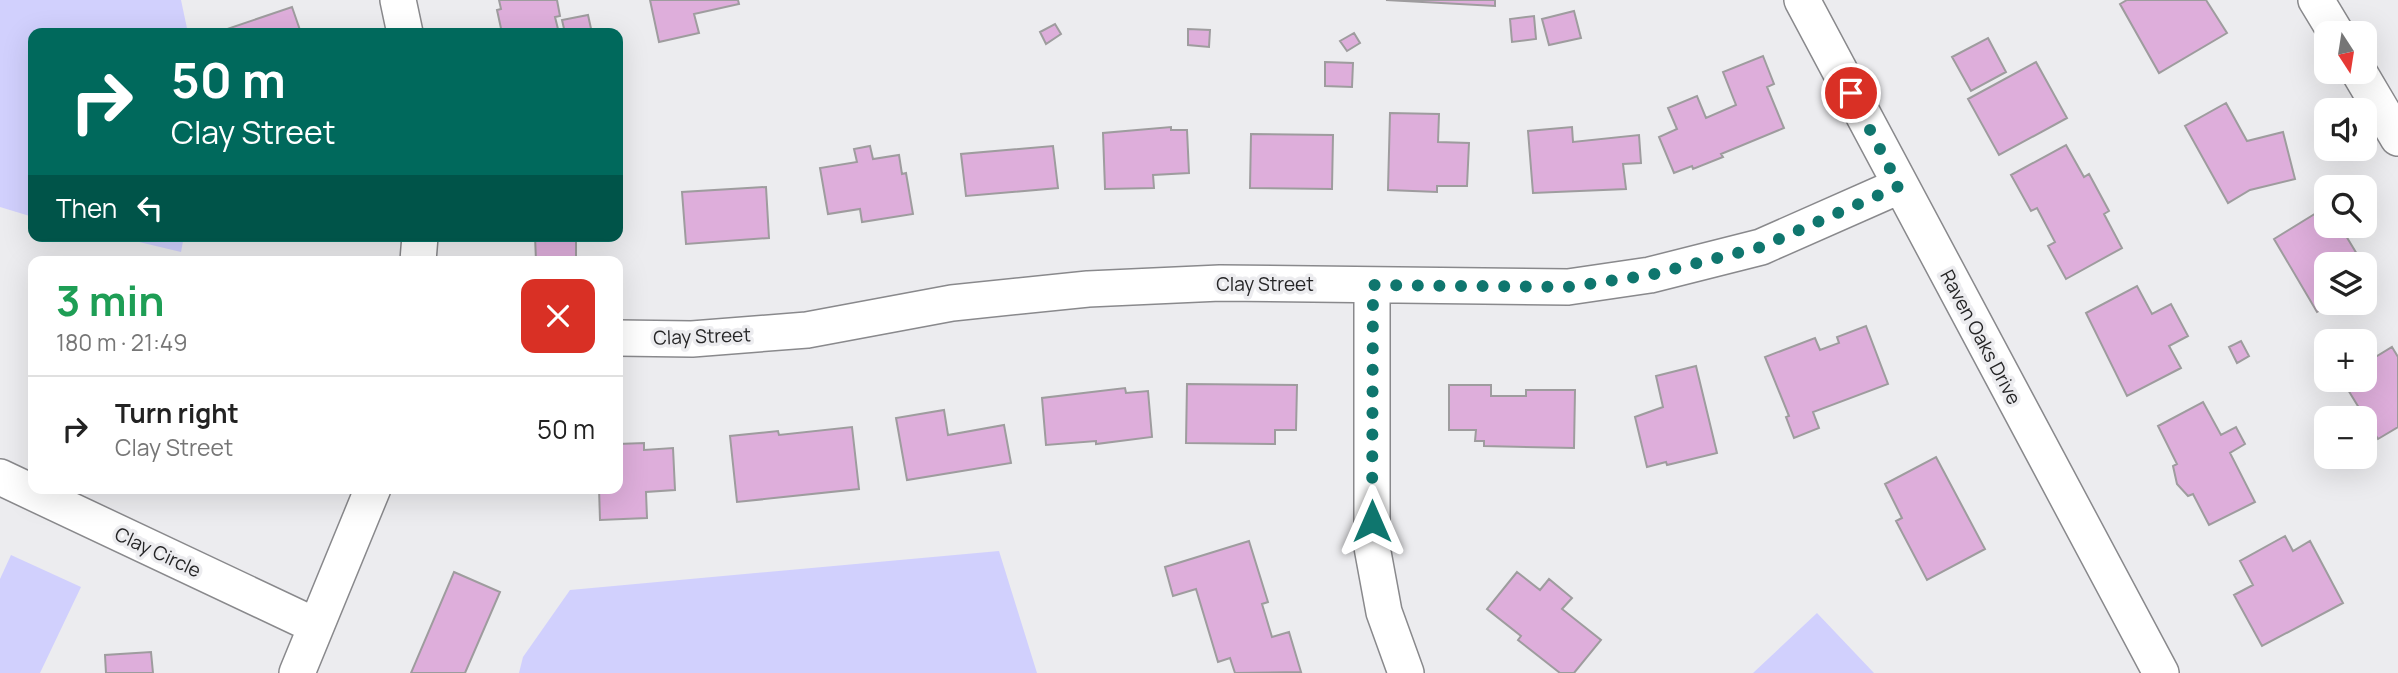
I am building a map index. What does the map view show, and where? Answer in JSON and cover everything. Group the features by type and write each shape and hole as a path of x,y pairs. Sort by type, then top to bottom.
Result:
{"street":[{"path":"398,0 404,28"},
{"name":"Raven Oaks Drive","path":"1802,0 2161,673"},
{"path":"2316,0 2329,21"},
{"path":"2365,84 2398,138"},
{"name":"Clay Street","path":"623,338 692,339 807,330 952,303 1088,289 1220,283 1568,287 1650,275 1761,247 1899,186"},
{"path":"1373,285 1372,547 1384,612 1406,673"},
{"name":"Clay Circle","path":"0,478 28,491"},
{"name":"Clay Circle","path":"34,494 316,626"},
{"path":"298,673 371,494"}],"shaded area":[{"path":"0,0 181,0 187,28 28,28 28,215 0,207"},
{"path":"139,242 183,242 181,252"},
{"path":"999,551 1037,673 519,673 523,657 570,590"},
{"path":"11,555 81,587 40,673 0,673 0,579"},
{"path":"1817,613 1874,673 1753,673"}],"building":[{"path":"499,0 557,0 560,16 555,17 558,28 501,28 497,10 501,9"},
{"path":"650,0 738,0 739,4 694,14 699,33 659,42"},
{"path":"1386,0 1495,0 1495,6"},
{"path":"2127,0 2206,0 2227,33 2159,73 2120,4"},
{"path":"292,7 299,28 230,28"},
{"path":"1574,11 1581,38 1549,45 1542,19"},
{"path":"588,15 591,28 564,28 562,20"},
{"path":"1534,16 1536,39 1512,42 1510,19"},
{"path":"1055,24 1061,34 1046,44 1040,32"},
{"path":"1188,29 1210,30 1209,47 1188,45"},
{"path":"1354,33 1360,43 1347,51 1340,41"},
{"path":"1988,38 2006,72 1971,91 1952,57"},
{"path":"1763,56 1774,84 1767,87 1784,128 1721,154 1723,157 1674,173 1659,137 1677,129 1668,108 1697,96 1706,118 1736,105 1723,72"},
{"path":"1325,62 1353,63 1352,87 1325,86"},
{"path":"2036,62 2067,118 1999,155 1968,99"},
{"path":"2226,103 2247,141 2283,132 2295,179 2250,190 2228,203 2185,126"},
{"path":"1390,113 1439,114 1438,142 1469,143 1467,186 1437,186 1437,192 1388,190"},
{"path":"1171,127 1171,130 1187,130 1189,173 1153,175 1154,188 1105,189 1103,133"},
{"path":"1572,127 1573,142 1639,135 1641,163 1623,164 1626,189 1533,193 1528,131"},
{"path":"1251,134 1333,135 1332,189 1250,188"},
{"path":"2066,145 2084,177 2089,174 2109,211 2104,214 2122,248 2066,279 2048,246 2055,242 2037,208 2031,211 2011,175"},
{"path":"870,146 873,159 899,155 902,174 906,173 913,214 862,222 860,209 828,214 820,168 857,162 854,149"},
{"path":"1053,146 1058,188 966,196 961,154"},
{"path":"766,187 769,238 686,244 682,192"},
{"path":"2314,214 2314,238 2347,238 2356,252 2314,252 2314,307 2274,239"},
{"path":"535,242 576,242 576,256 536,256"},
{"path":"2137,286 2152,314 2171,304 2188,336 2169,346 2181,368 2127,396 2086,313"},
{"path":"1866,326 1888,384 1813,412 1819,428 1794,438 1786,417 1789,416 1765,357 1815,338 1820,350 1839,343 1837,337"},
{"path":"2241,341 2249,356 2237,363 2229,347"},
{"path":"2392,347 2398,357 2398,427 2378,439 2377,406 2358,406 2349,392 2377,392 2377,356"},
{"path":"1696,366 1717,453 1647,467 1635,417 1663,407 1656,376"},
{"path":"1187,384 1297,385 1296,430 1275,430 1275,444 1186,443"},
{"path":"1449,385 1491,385 1491,396 1526,396 1526,390 1575,390 1574,448 1484,446 1484,441 1475,441 1476,430 1449,430"},
{"path":"1125,388 1126,393 1148,391 1152,437 1096,444 1096,441 1046,445 1042,398"},
{"path":"2203,402 2221,435 2236,427 2245,444 2230,453 2255,502 2209,525 2193,494 2188,496 2177,484 2173,466 2177,464 2158,426"},
{"path":"944,410 948,435 1004,425 1011,463 907,480 896,418"},
{"path":"852,427 859,489 737,502 730,436 778,431 779,435"},
{"path":"644,443 644,450 673,448 675,490 646,492 647,518 600,520 599,494 623,494 623,444"},
{"path":"1936,457 1985,549 1927,580 1896,521 1902,518 1885,484"},
{"path":"2285,536 2293,551 2310,541 2343,603 2262,646 2234,595 2253,585 2240,561"},
{"path":"1249,541 1268,602 1262,604 1272,637 1289,632 1301,672 1235,673 1230,658 1218,662 1196,589 1173,596 1165,567"},
{"path":"454,572 500,592 465,673 411,673"},
{"path":"1517,572 1540,590 1549,579 1572,598 1562,609 1601,640 1574,673 1560,673 1518,640 1521,636 1487,609"},
{"path":"151,652 153,673 106,673 105,655"}],"route":[{"path":"1372,521 1373,285 1568,287 1650,275 1761,247 1899,186 1851,93"}]}
